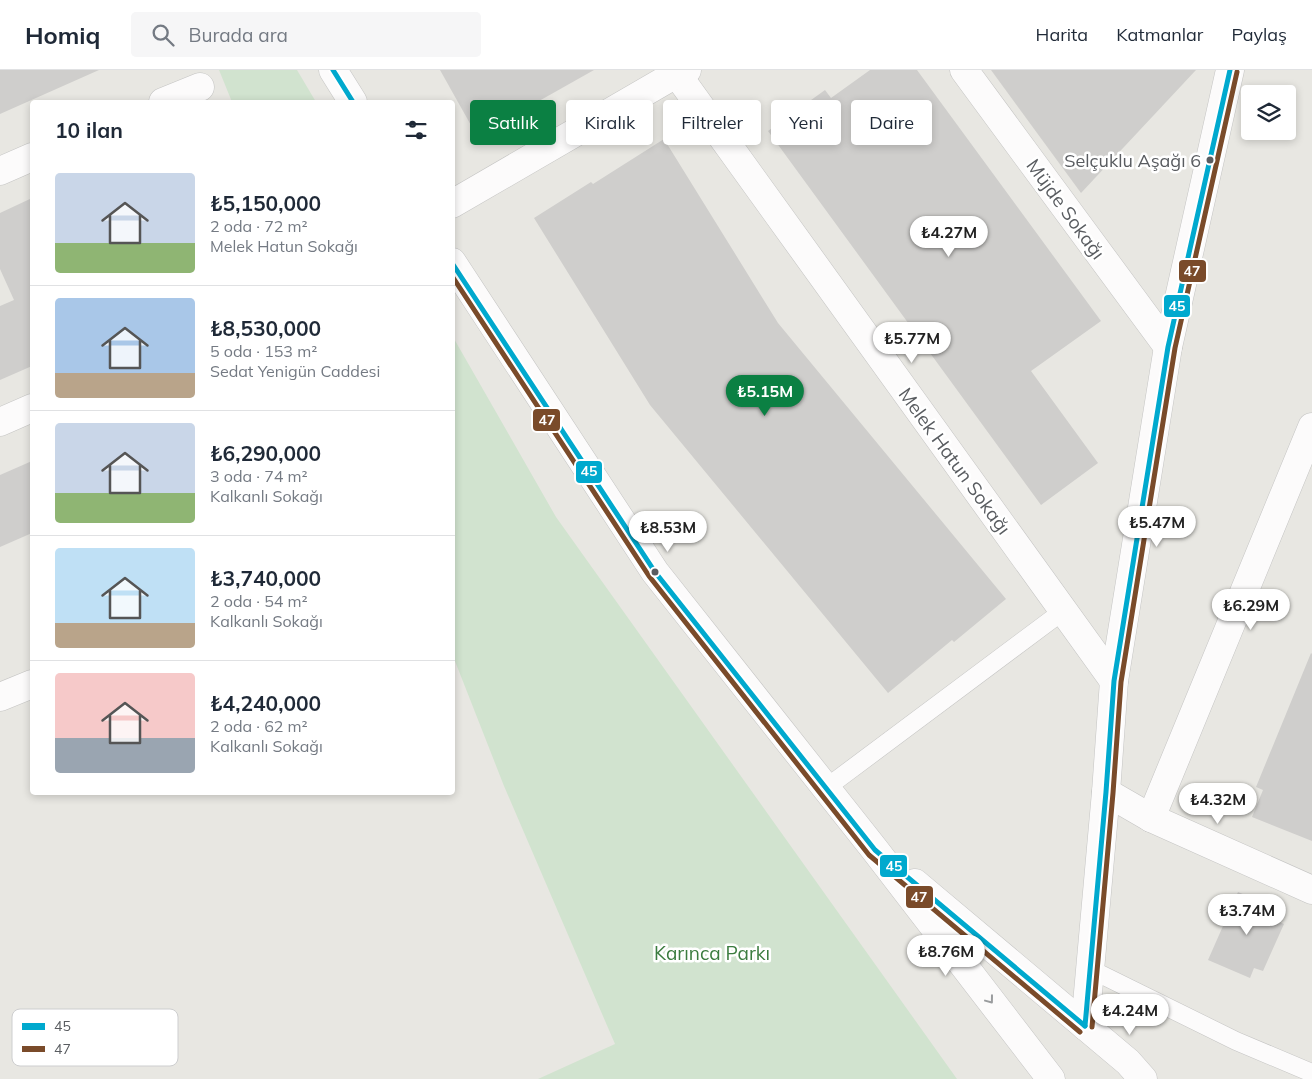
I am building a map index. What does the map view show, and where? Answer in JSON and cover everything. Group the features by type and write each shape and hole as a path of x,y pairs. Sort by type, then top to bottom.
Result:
{"street":[{"path":"333,70 352,100"},
{"name":"Müjde Sokağı","path":"964,70 1168,347"},
{"path":"1085,1026 1114,681 1168,347 1230,70"},
{"path":"455,202 679,71"},
{"name":"Melek Hatun Sokağı","path":"679,71 1114,681"},
{"path":"169,100 200,87"},
{"path":"0,171 30,158"},
{"path":"455,267 655,572 875,850 1051,1079"},
{"path":"0,422 30,409"},
{"path":"1151,818 1312,427"},
{"path":"0,697 30,685"},
{"path":"1106,792 1151,818 1312,890"},
{"path":"875,850 1128,1062 1143,1079"}],"lane":[{"path":"826,788 1064,611"},
{"path":"1090,969 1236,1041 1312,1073"}],"green space":[{"path":"219,70 297,70 315,100 231,100"},
{"name":"Karınca Parkı","path":"455,340 556,517 957,1079 538,1079 615,1044 504,786 455,661"}],"building":[{"path":"0,70 99,70 30,100 0,114"},
{"path":"440,70 594,70 541,100 470,100 470,124"},
{"path":"870,70 917,70 1101,321 1031,371 1098,463 1041,505 778,145 841,145 841,100 811,100 825,90 831,98"},
{"path":"991,70 1196,70 1081,193"},
{"path":"663,140 663,145 668,145 778,323 1006,599 954,642 952,640 888,693 650,405 534,218 591,182 593,184"},
{"path":"30,199 30,367 0,380 0,306 14,300 0,269 0,213"},
{"path":"30,462 30,534 0,547 0,475"},
{"path":"1311,653 1312,841 1252,817 1263,790 1256,787"},
{"path":"1238,892 1280,910 1275,920 1284,924 1263,971 1254,968 1250,978 1208,960"}],"transit line":[{"name":"45","path":"333,70 352,100"},
{"name":"45","path":"1085,1026 1114,681 1168,347 1230,70"},
{"name":"47","path":"1092,1027 1121,682 1175,348 1237,72"},
{"name":"45","path":"455,268 655,572 875,850 1085,1026"},
{"name":"47","path":"455,281 649,576 869,855 1080,1032"}],"place":[{"name":"Selçuklu Aşağı 6","path":"1210,160"}]}
